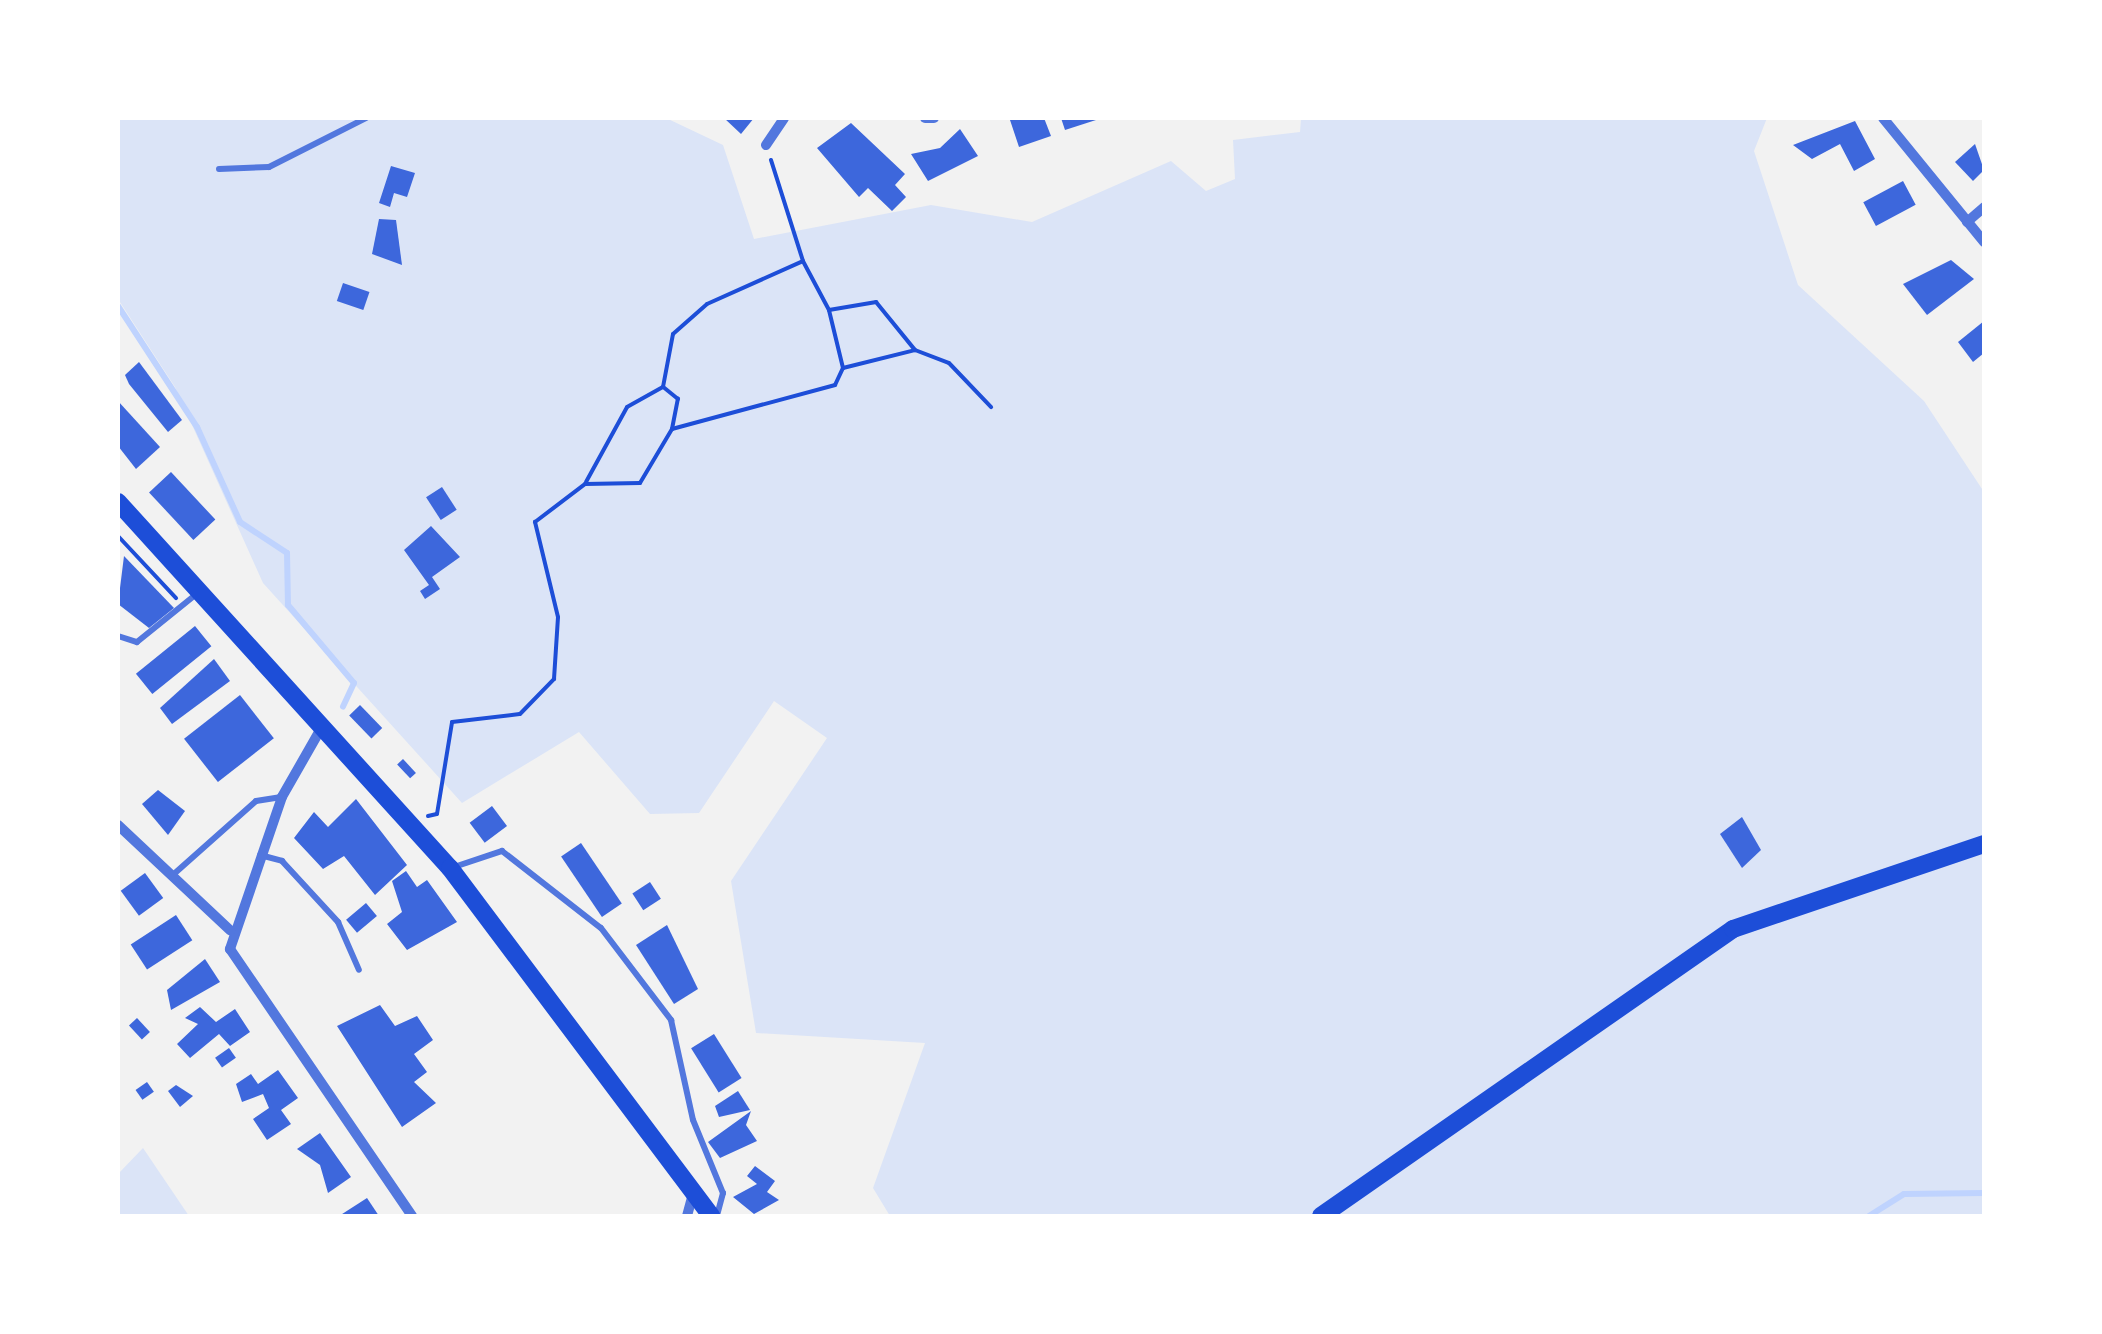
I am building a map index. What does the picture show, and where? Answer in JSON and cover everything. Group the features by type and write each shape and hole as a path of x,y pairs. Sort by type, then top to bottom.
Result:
{"main road":[{"path":"118,502 324,724 450,868 692,1197 714,1216"},
{"path":"1321,1216 1733,929 1984,844"}],"street":[{"path":"766,145 784,118"},
{"path":"925,118 934,118"},
{"path":"1883,118 1984,242"},
{"path":"1968,222 1984,207"},
{"path":"230,930 282,797 324,724"},
{"path":"118,825 175,873 230,930 238,965 412,1216"},
{"path":"687,1216 692,1197"}],"lane":[{"path":"219,169 269,167 366,118"},
{"path":"118,636 138,642 200,591"},
{"path":"175,873 256,801 282,797"},
{"path":"450,868 502,850 601,928 671,1020 693,1120 723,1194 714,1216"},
{"path":"260,855 282,861 338,922 359,970"}],"path":[{"path":"672,429 834,385 842,368 829,310 803,260 766,145"},
{"path":"664,387 672,334 707,304 803,260"},
{"path":"829,310 876,302 914,350 949,363 992,407"},
{"path":"842,368 914,350"},
{"path":"585,484 640,483 672,429 678,398 664,387"},
{"path":"408,819 437,814 452,722 520,714 554,679 558,617 535,522 585,484 626,408 664,387"}],"shaded area":[{"path":"118,118 666,118 723,145 754,239 931,205 1032,222 1171,161 1206,191 1235,179 1233,140 1300,132 1301,118 1767,118 1754,151 1798,285 1924,401 1984,492 1984,1216 890,1216 873,1188 925,1043 756,1033 731,881 827,738 774,701 699,813 650,814 579,732 462,803 263,583 175,387 118,299"},
{"path":"143,1148 189,1216 118,1216 118,1174"}],"building":[{"path":"724,118 754,118 741,134"},
{"path":"1044,118 1051,136 1019,147 1010,120"},
{"path":"1061,118 1096,118 1096,120 1065,130"},
{"path":"1855,121 1875,159 1854,171 1840,144 1812,159 1793,145"},
{"path":"851,123 905,174 895,185 906,197 892,211 868,188 859,197 817,148"},
{"path":"960,129 978,156 928,181 911,154 940,148"},
{"path":"1975,144 1984,170 1973,181 1955,162"},
{"path":"391,166 415,173 407,197 394,193 390,207 379,203"},
{"path":"1903,181 1916,205 1876,226 1863,202"},
{"path":"379,219 396,220 402,265 372,254"},
{"path":"1951,260 1974,279 1927,315 1903,284"},
{"path":"343,283 369,292 363,310 337,301"},
{"path":"1984,321 1984,353 1973,362 1958,342"},
{"path":"139,362 182,420 168,432 125,375"},
{"path":"118,401 160,447 136,469 118,446"},
{"path":"171,472 215,520 193,540 149,492"},
{"path":"442,487 457,510 441,520 426,497"},
{"path":"431,526 460,557 432,577 440,589 425,599 420,591 429,585 404,550"},
{"path":"124,556 174,608 149,628 118,604"},
{"path":"195,626 211,646 152,694 136,674"},
{"path":"214,659 230,681 172,724 160,708"},
{"path":"240,695 274,738 218,782 184,739"},
{"path":"360,705 382,728 371,738 349,715"},
{"path":"403,759 416,773 410,778 397,764"},
{"path":"158,790 185,811 168,835 142,804"},
{"path":"356,799 407,865 375,895 344,856 323,869 294,838 314,812 328,827"},
{"path":"492,806 507,826 485,843 470,823"},
{"path":"1742,817 1761,850 1742,868 1720,834"},
{"path":"581,843 622,904 602,917 561,856"},
{"path":"406,871 417,887 427,880 457,922 407,950 387,924 402,912 392,881"},
{"path":"145,873 163,898 139,916 121,891"},
{"path":"650,882 661,899 643,910 632,893"},
{"path":"366,903 377,916 357,933 346,920"},
{"path":"176,915 192,940 147,970 131,944"},
{"path":"667,925 698,989 674,1004 636,945"},
{"path":"205,959 220,982 171,1010 167,990"},
{"path":"380,1005 395,1026 417,1016 433,1040 414,1054 427,1072 414,1082 436,1103 402,1127 337,1026"},
{"path":"200,1007 216,1022 235,1009 250,1032 230,1046 219,1034 190,1058 177,1044 198,1024 185,1018"},
{"path":"137,1018 150,1032 142,1039 129,1026"},
{"path":"714,1034 742,1078 719,1092 691,1048"},
{"path":"229,1048 236,1058 222,1068 215,1058"},
{"path":"278,1070 298,1098 281,1110 291,1124 267,1140 253,1119 269,1108 263,1094 242,1102 236,1084 251,1074 258,1084"},
{"path":"147,1082 154,1092 142,1100 136,1090"},
{"path":"176,1085 193,1096 180,1107 168,1091"},
{"path":"738,1091 750,1110 719,1117 715,1106"},
{"path":"751,1111 746,1125 757,1141 720,1158 708,1142"},
{"path":"320,1133 351,1177 328,1193 320,1165 297,1149"},
{"path":"755,1166 775,1181 767,1192 779,1200 754,1214 733,1197 757,1184 747,1176"},
{"path":"367,1198 379,1216 339,1216"}],"waterway":[{"path":"118,306 197,427 240,522 287,553 288,605 354,683 343,707"},
{"path":"1869,1216 1904,1194 1984,1193"}]}
